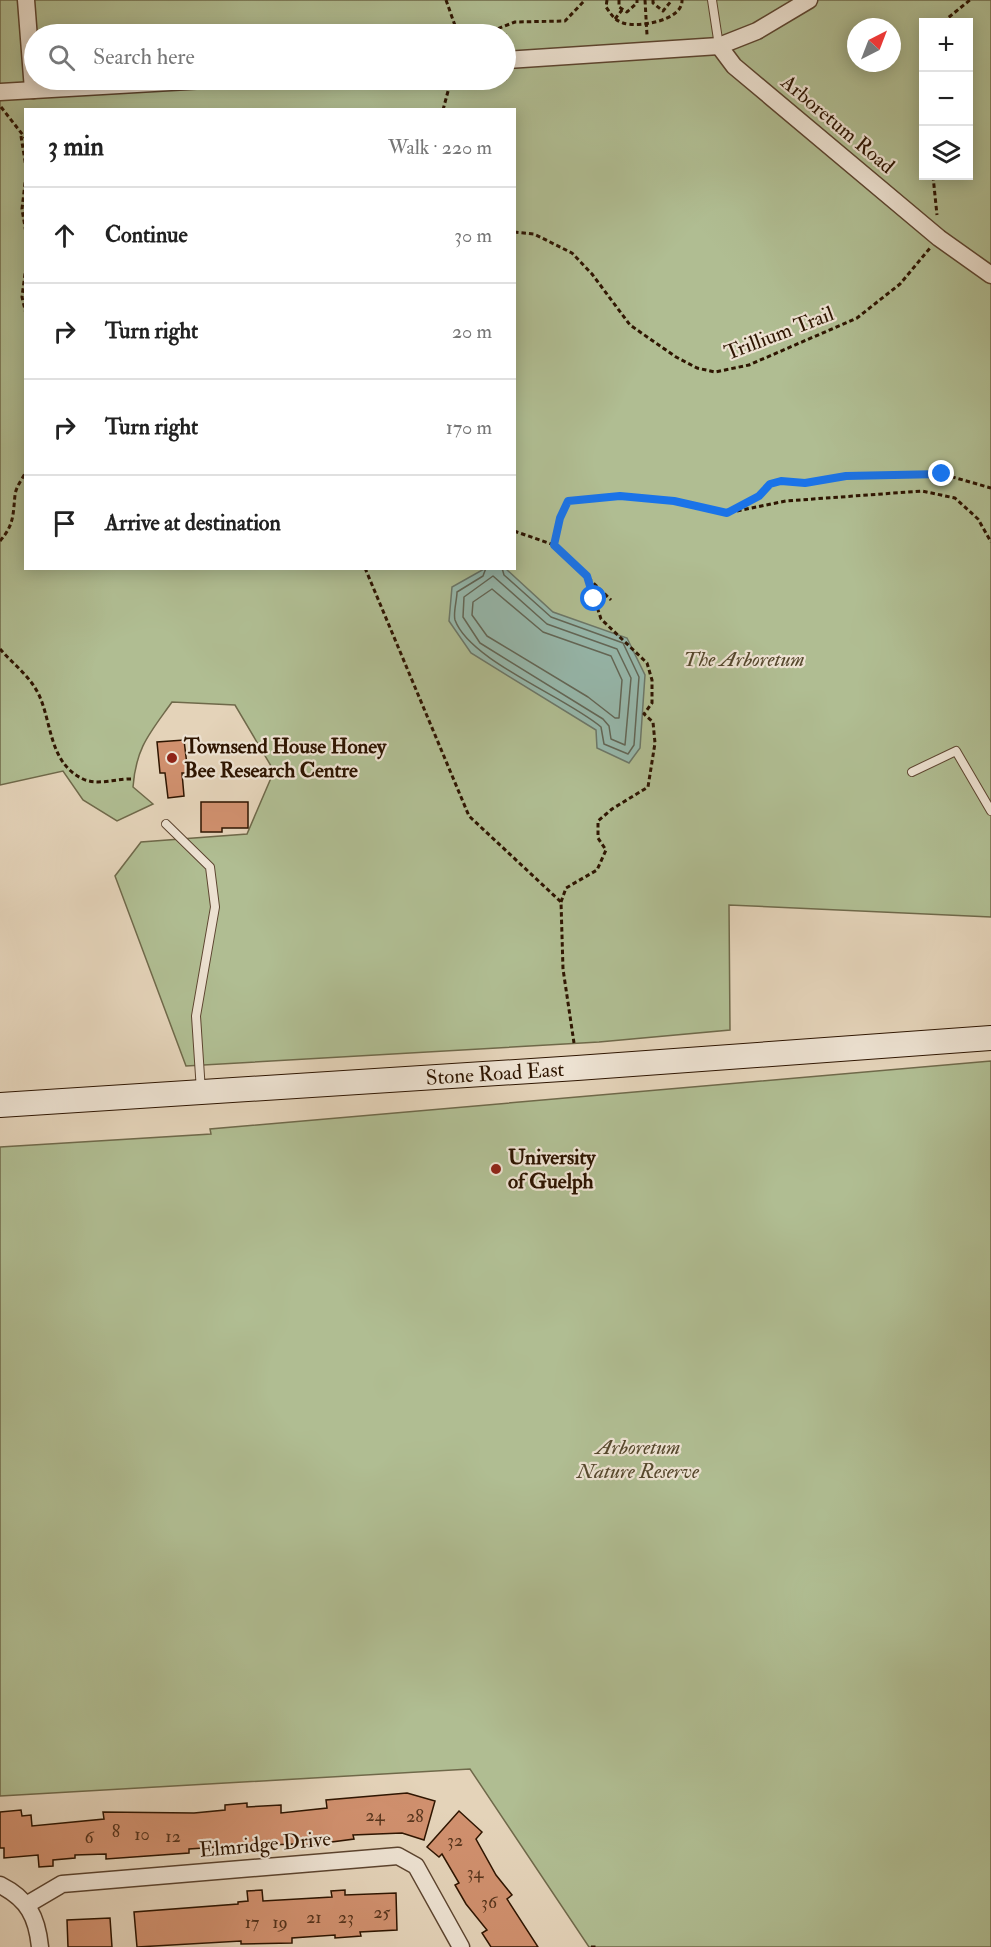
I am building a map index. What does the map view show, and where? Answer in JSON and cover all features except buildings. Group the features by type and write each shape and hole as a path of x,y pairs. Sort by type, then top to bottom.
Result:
{"main road":[{"name":"Stone Road East","path":"0,1105 577,1068 991,1038"}],"street":[{"path":"26,0 28,24"},
{"path":"516,59 689,46 719,46 757,31 809,0"},
{"name":"Arboretum Road","path":"719,46 734,66 939,238 991,275"},
{"path":"0,92 33,90"},
{"name":"Elmridge Drive","path":"28,1904 62,1884 398,1856 416,1866 461,1947"},
{"path":"0,1885 16,1893 28,1904 37,1925 40,1947"}],"lane":[{"path":"712,0 719,46"},
{"path":"912,772 956,751 991,811"},
{"path":"166,824 210,867 215,907 196,1016 201,1091"}],"path":[{"path":"446,0 454,24"},
{"path":"510,24 564,21 585,0"},
{"path":"607,0 606,7 615,19 626,24 666,20 676,14 682,0"},
{"path":"619,0 622,10"},
{"path":"622,10 627,12 637,3 637,0"},
{"path":"645,0 647,49"},
{"path":"653,0 653,3 663,11 669,7 672,0"},
{"path":"948,18 970,0"},
{"path":"669,7 676,14"},
{"path":"615,19 622,10"},
{"path":"444,108 448,90"},
{"path":"0,106 24,138"},
{"path":"21,136 24,155"},
{"path":"933,180 939,238"},
{"path":"24,192 22,209 24,221"},
{"name":"Trillium Trail","path":"516,232 534,234 572,253 592,274 624,319 660,348 697,368 725,372 768,358 857,318 900,284 939,238"},
{"path":"24,282 22,297 24,306"},
{"path":"727,513 759,496 770,484 781,481 805,483 846,476 942,474 991,488"},
{"path":"0,541 10,530 15,517 15,492 24,476"},
{"path":"554,545 560,518 568,501 620,496 674,501 727,513 786,501 922,491 939,492 955,498 978,519 991,542"},
{"path":"516,532 554,545 611,600"},
{"path":"366,570 469,816 561,902"},
{"path":"574,1044 563,969 561,902 566,888 597,870 606,850 598,838 598,821 612,809 648,787 655,743 653,722 644,714 652,704 652,680 648,663 601,619 587,576"},
{"path":"0,648 24,673 39,695 55,750 68,767 84,780 108,782 134,779"},
{"path":"591,1947 597,1947"}],"green space":[{"name":"The Arboretum","path":"0,0 991,0 991,917 729,905 730,1030 599,1042 186,1066 115,876 141,842 247,834 274,771 235,705 172,702 145,741 137,761 133,787 153,804 117,821 83,800 63,771 0,785"},
{"name":"Arboretum Nature Reserve","path":"991,1061 991,1947 589,1947 470,1769 0,1796 0,1147 211,1134 210,1129"}],"water":[{"path":"482,570 507,570 553,612 627,638 645,675 640,748 629,763 597,748 596,730 471,653 449,621 452,587"}],"place":[{"name":"Townsend House Honey Bee Research Centre","path":"172,758"},
{"name":"University of Guelph","path":"496,1169"}],"route":[{"path":"594,599 587,576 554,545 560,518 568,501 620,496 674,501 727,513 759,496 770,484 781,481 805,483 846,476 942,474"}]}
